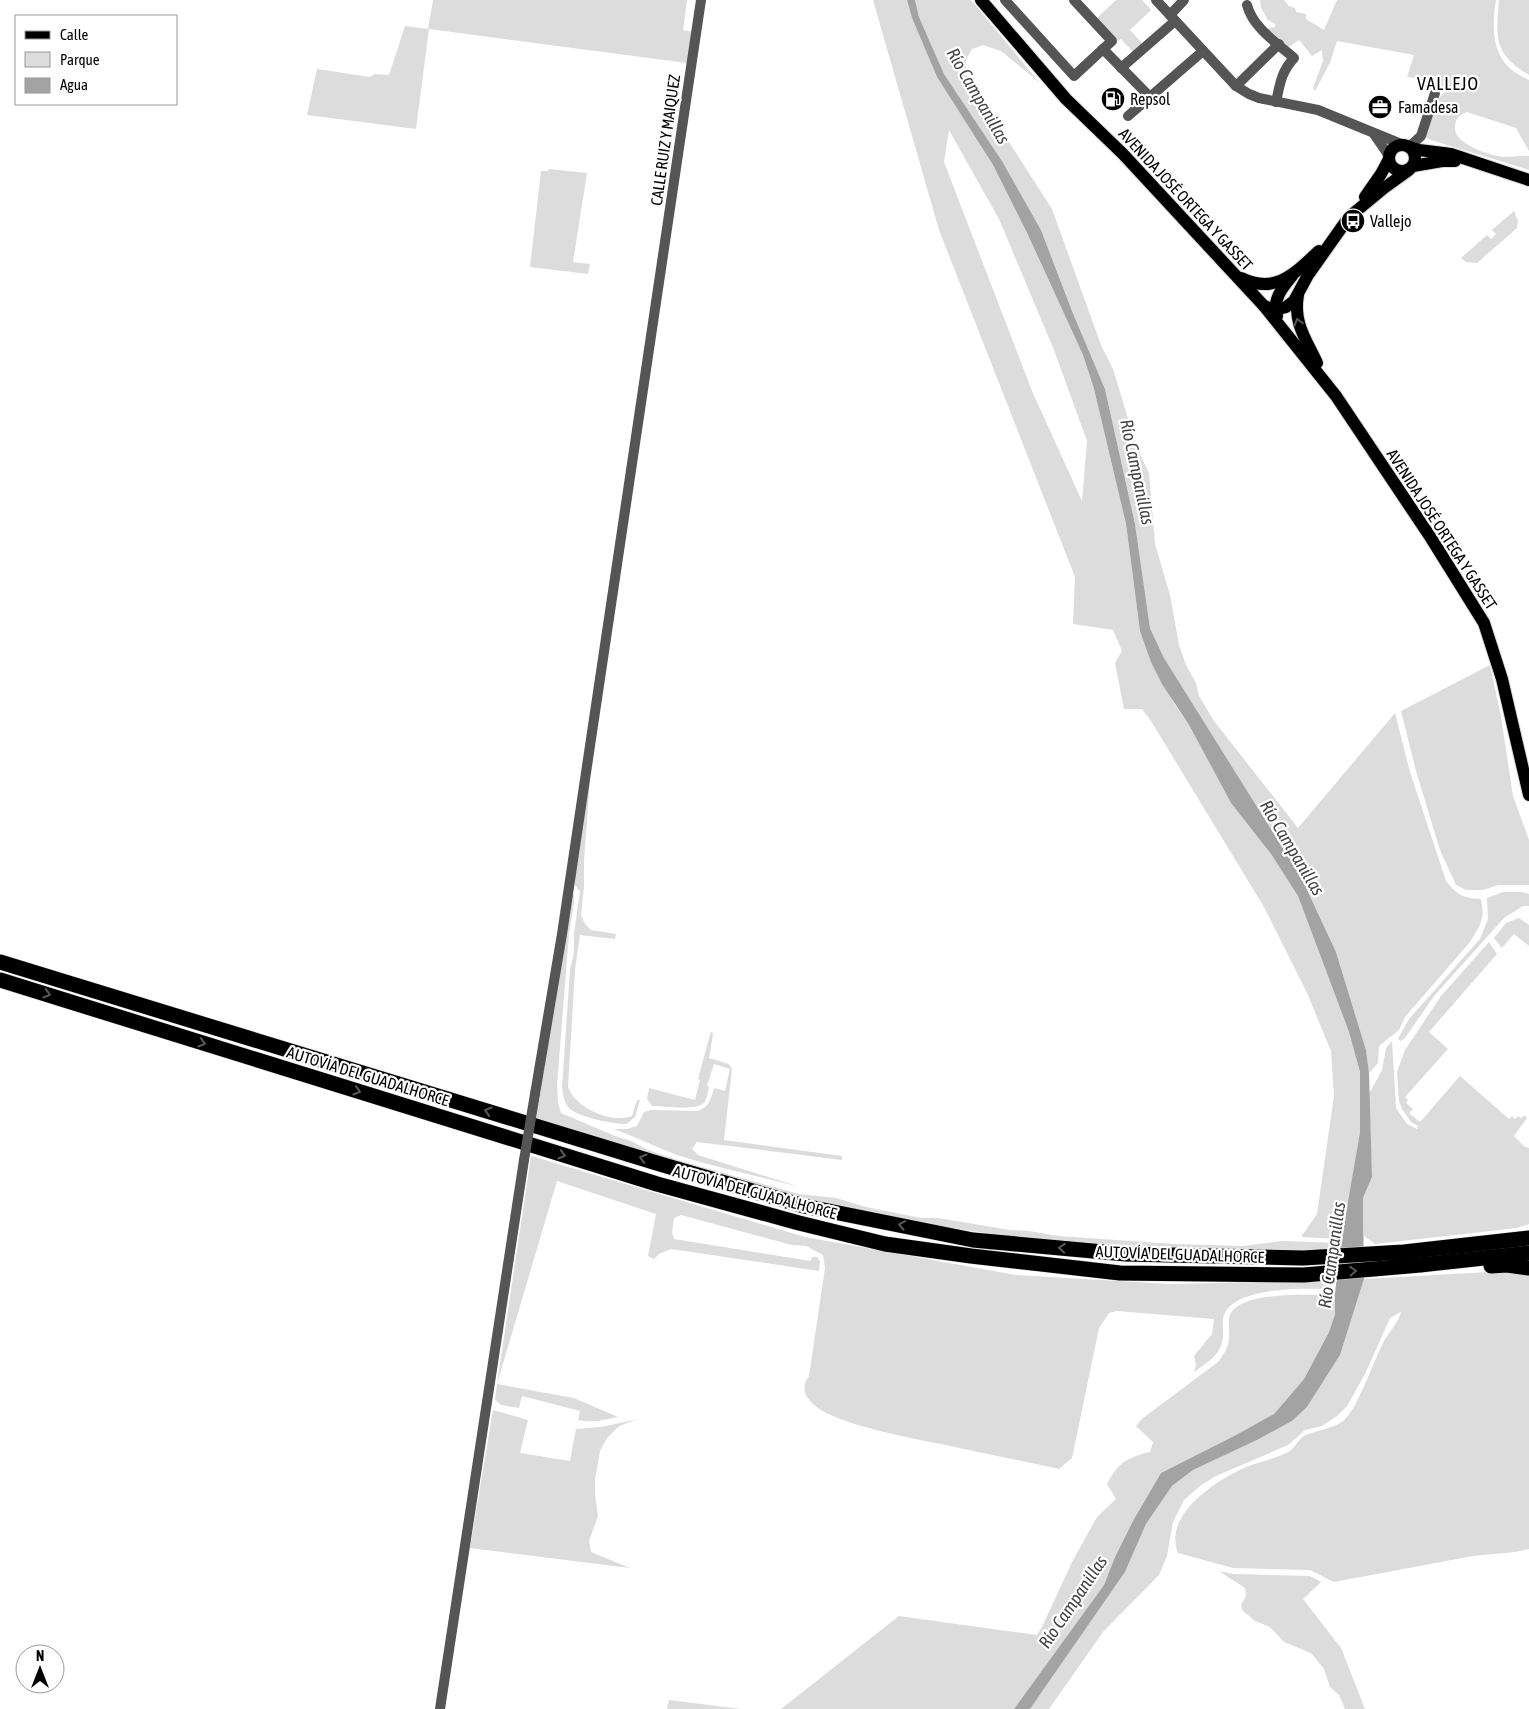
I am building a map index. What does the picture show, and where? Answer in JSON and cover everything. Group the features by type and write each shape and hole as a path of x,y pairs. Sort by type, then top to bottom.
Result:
{"highway":[{"name":"AUTOVÍA DEL GUADALHORCE","path":"0,962 650,1161 804,1206 974,1240 1126,1254 1409,1261 1440,1248 1529,1238"},
{"name":"AUTOVÍA DEL GUADALHORCE","path":"0,980 657,1184 799,1223 886,1244 1120,1273 1304,1274 1409,1261 1529,1253"},
{"path":"1440,1248 1529,1228"},
{"path":"1409,1261 1445,1268 1508,1265 1529,1268"}],"main road":[{"name":"AVENIDA JOSÉ ORTEGA Y GASSET","path":"981,0 1066,99 1123,154 1269,308 1324,379 1431,538 1484,623 1502,679 1529,795"},
{"path":"1353,213 1411,168 1415,156 1408,146"},
{"path":"1269,308 1286,307 1294,301 1308,275 1335,235 1381,174 1395,147 1408,146 1419,150 1451,154 1529,180"},
{"path":"1389,157 1392,167 1403,172 1411,168 1442,161 1470,161"},
{"path":"1269,308 1298,269 1335,235"},
{"path":"1235,274 1251,283 1271,284 1284,279 1298,269"},
{"name":"AVENIDA JOSÉ ORTEGA Y GASSET","path":"1298,294 1296,312 1301,332 1324,379"}],"street":[{"name":"CALLE RUIZ Y MAIQUEZ","path":"440,1709 524,1160 563,925 701,0"},
{"path":"1005,0 1074,76 1112,41 1074,0"},
{"path":"1156,0 1236,86 1249,94 1276,102 1318,110 1408,146 1421,136 1435,93"},
{"path":"1122,68 1172,18 1184,0"},
{"path":"1246,5 1255,24 1294,58 1285,68 1282,75 1276,102"},
{"path":"1236,86 1279,44"},
{"path":"1103,49 1150,97"},
{"path":"1128,116 1203,51"},
{"path":"1374,133 1389,157"}],"green space":[{"path":"433,0 687,0 683,30 693,32 687,63 429,29 416,129 307,115 317,69 370,77 375,74 389,75 405,26 428,29"},
{"path":"873,0 907,0 912,18 937,77 993,165 1028,235 1083,355 1094,389 1126,524 1140,631 1175,705 1189,725 1231,803 1271,854 1298,896 1349,1032 1360,1072 1360,1132 1342,1236 1338,1239 1301,1237 1317,1214 1334,1096 1331,1051 1308,995 1264,907 1151,721 1142,709 1124,709 1115,663 1122,651 1113,630 1073,624 1075,577 939,230","holes":["949,130 999,219 1054,350 1087,441 1082,501 1032,391 944,162"]},
{"path":"915,0 971,0 1040,83 1001,51 983,45 972,49 966,60 966,75 1052,209 1101,345 1113,369 1137,448 1149,473 1155,544 1170,595 1179,645 1186,665 1196,683 1199,696 1214,721 1298,828 1395,713 1410,772 1446,881 1461,895 1481,899 1483,913 1480,925 1470,942 1405,1017 1399,1030 1379,1046 1378,1063 1369,1073 1366,1050 1336,952 1301,877 1164,658 1150,628 1135,524 1105,389 1041,230 1002,161 944,74 919,17"},
{"path":"1116,0 1142,0 1151,10 1130,30 1143,44 1134,53 1121,39 1118,41 1097,18"},
{"path":"1260,0 1284,0 1289,6 1295,8 1296,12 1306,14 1306,19 1324,30 1337,0 1496,0 1494,28 1500,56 1512,70 1529,80 1529,151 1516,128 1467,112 1457,119 1456,132 1466,143 1491,154 1505,157 1529,156 1529,170 1425,137 1439,98 1446,91 1442,87 1435,88 1438,77 1432,75 1430,80 1407,77 1414,55 1337,41 1330,63 1315,91 1313,88 1323,61 1322,50 1312,56 1299,40 1286,49 1266,29 1275,27 1275,24 1266,19"},
{"path":"1499,0 1529,0 1529,75 1509,59 1499,44 1497,25"},
{"path":"549,169 587,173 573,262 590,264 588,274 530,267 541,171 548,171"},
{"path":"1514,211 1518,221 1517,228 1477,263 1466,262 1461,258 1487,235 1491,239 1496,234 1492,230"},
{"path":"1490,665 1501,717 1513,796 1529,840 1529,885 1498,885 1483,890 1466,890 1456,885 1440,850 1416,771 1401,711"},
{"path":"590,781 581,915 585,924 591,930 616,934 615,939 580,935 575,970 568,1087 578,1102 586,1108 615,1118 632,1116 637,1100 640,1100 635,1117 626,1124 596,1120 574,1112 566,1104 562,1087 570,970 574,952 574,933 580,891 575,885 573,877"},
{"path":"572,892 574,901 569,934 557,1085 558,1103 561,1113 631,1141 648,1150 681,1161 799,1194 836,1198 866,1207 921,1218 938,1218 1058,1236 1174,1244 1243,1246 1282,1241 1341,1243 1340,1248 1303,1250 1173,1249 1013,1237 939,1226 798,1198 536,1121"},
{"path":"1503,892 1529,894 1529,906 1523,906 1504,918 1434,996 1405,1038 1401,1041 1398,1039 1409,1019 1480,939 1488,919 1487,898"},
{"path":"1519,918 1529,925 1529,946 1514,934 1502,948 1494,938 1506,923"},
{"path":"1489,942 1497,954 1429,1032 1448,1049 1405,1097 1408,1100 1406,1103 1413,1109 1409,1113 1420,1122 1460,1076 1509,1119 1512,1116 1515,1119 1518,1116 1521,1118 1524,1115 1527,1118 1514,1136 1525,1147 1529,1148 1529,1224 1517,1228 1375,1244 1364,1236 1363,1198 1372,1177 1369,1094 1382,1070 1386,1048 1392,1041 1396,1108 1407,1124 1417,1129 1418,1126 1411,1122 1399,1101 1397,1072 1405,1050 1441,996"},
{"path":"711,1031 713,1034 709,1058 729,1064 732,1069 724,1140 842,1156 842,1160 697,1142 692,1149 698,1155 800,1187 677,1155 613,1129 627,1129 637,1126 644,1112 651,1110 698,1111 707,1105 714,1088 725,1091 730,1069 714,1064 704,1103 694,1107 652,1106 647,1099 649,1088 695,1100 700,1080 698,1079"},
{"path":"531,1156 805,1237 1016,1275 1169,1284 1331,1281 1328,1289 1270,1291 1241,1299 1230,1306 1223,1317 1222,1341 1218,1352 1194,1372 1196,1365 1194,1356 1212,1334 1214,1319 1117,1311 1109,1313 1099,1328 1072,1458 1059,1469 877,1430 838,1418 812,1403 805,1393 804,1387 809,1376 825,1268 823,1255 806,1246 792,1245 681,1215 674,1218 672,1232 674,1239 811,1261 812,1257 817,1257 820,1261 819,1271 671,1249 659,1254 654,1259 648,1256 656,1214 557,1181 497,1384"},
{"path":"1507,1271 1529,1275 1529,1549 1473,1556 1334,1582 1310,1570 1233,1568 1178,1553 1175,1539 1178,1526 1184,1513 1206,1491 1244,1468 1290,1451 1304,1436 1338,1424 1348,1416 1359,1397 1384,1341 1401,1312 1390,1318 1365,1374 1347,1406 1337,1416 1322,1426 1305,1430 1288,1445 1216,1476 1200,1486 1184,1500 1173,1522 1167,1556 1159,1575 1103,1632 1049,1709 1030,1709 1125,1572 1146,1524 1172,1486 1193,1470 1257,1440 1292,1421 1307,1407 1340,1355 1364,1279"},
{"path":"1335,1293 1335,1314 1329,1332 1304,1379 1274,1414 1161,1473 1134,1519 1115,1557 1104,1585 1014,1709 781,1709 899,1616 1037,1635 1072,1562 1097,1517 1116,1499 1107,1484 1111,1477 1124,1462 1135,1456 1150,1452 1153,1442 1136,1426 1143,1418 1218,1362 1228,1346 1229,1316 1236,1307 1260,1298 1290,1295 1329,1295"},
{"path":"497,1384 574,1398 618,1417 593,1421 578,1420 580,1411 522,1396 519,1408 501,1405 495,1400"},
{"path":"493,1410 528,1420 520,1453 570,1461 576,1429 601,1427 638,1419 619,1426 607,1438 600,1451 595,1479 598,1516 589,1541 591,1552 630,1568 470,1548"},
{"path":"1219,1571 1233,1574 1310,1576 1321,1582 1303,1599 1341,1648 1365,1709 1345,1709 1339,1695 1330,1687 1324,1669 1311,1653 1284,1642 1270,1627 1255,1621 1242,1610 1241,1605 1246,1596 1245,1588"},
{"path":"669,1700 741,1709 667,1709"}],"water":[{"path":"907,0 915,0 919,17 944,74 1002,161 1041,230 1105,389 1135,524 1150,628 1164,658 1301,877 1336,952 1366,1050 1369,1073 1372,1177 1363,1198 1364,1279 1340,1355 1307,1407 1292,1421 1257,1440 1193,1470 1172,1486 1146,1524 1125,1572 1030,1709 1014,1709 1104,1585 1115,1557 1134,1519 1161,1473 1274,1414 1304,1379 1329,1332 1335,1314 1335,1293 1341,1243 1360,1132 1360,1072 1349,1032 1298,896 1271,854 1231,803 1189,725 1162,684 1151,662 1140,631 1126,524 1094,389 1083,355 1028,235 993,165 937,77 912,18"}],"place":[{"name":"Repsol","path":"1113,99"},
{"name":"Famadesa","path":"1380,107"},
{"name":"Vallejo","path":"1353,221"}],"district":[{"name":"VALLEJO","path":"1448,84"}],"water label":[{"name":"Río Campanillas","path":"978,96"},
{"name":"Río Campanillas","path":"1137,472"},
{"name":"Río Campanillas","path":"1292,848"},
{"name":"Río Campanillas","path":"1332,1255"},
{"name":"Río Campanillas","path":"1073,1602"}]}
